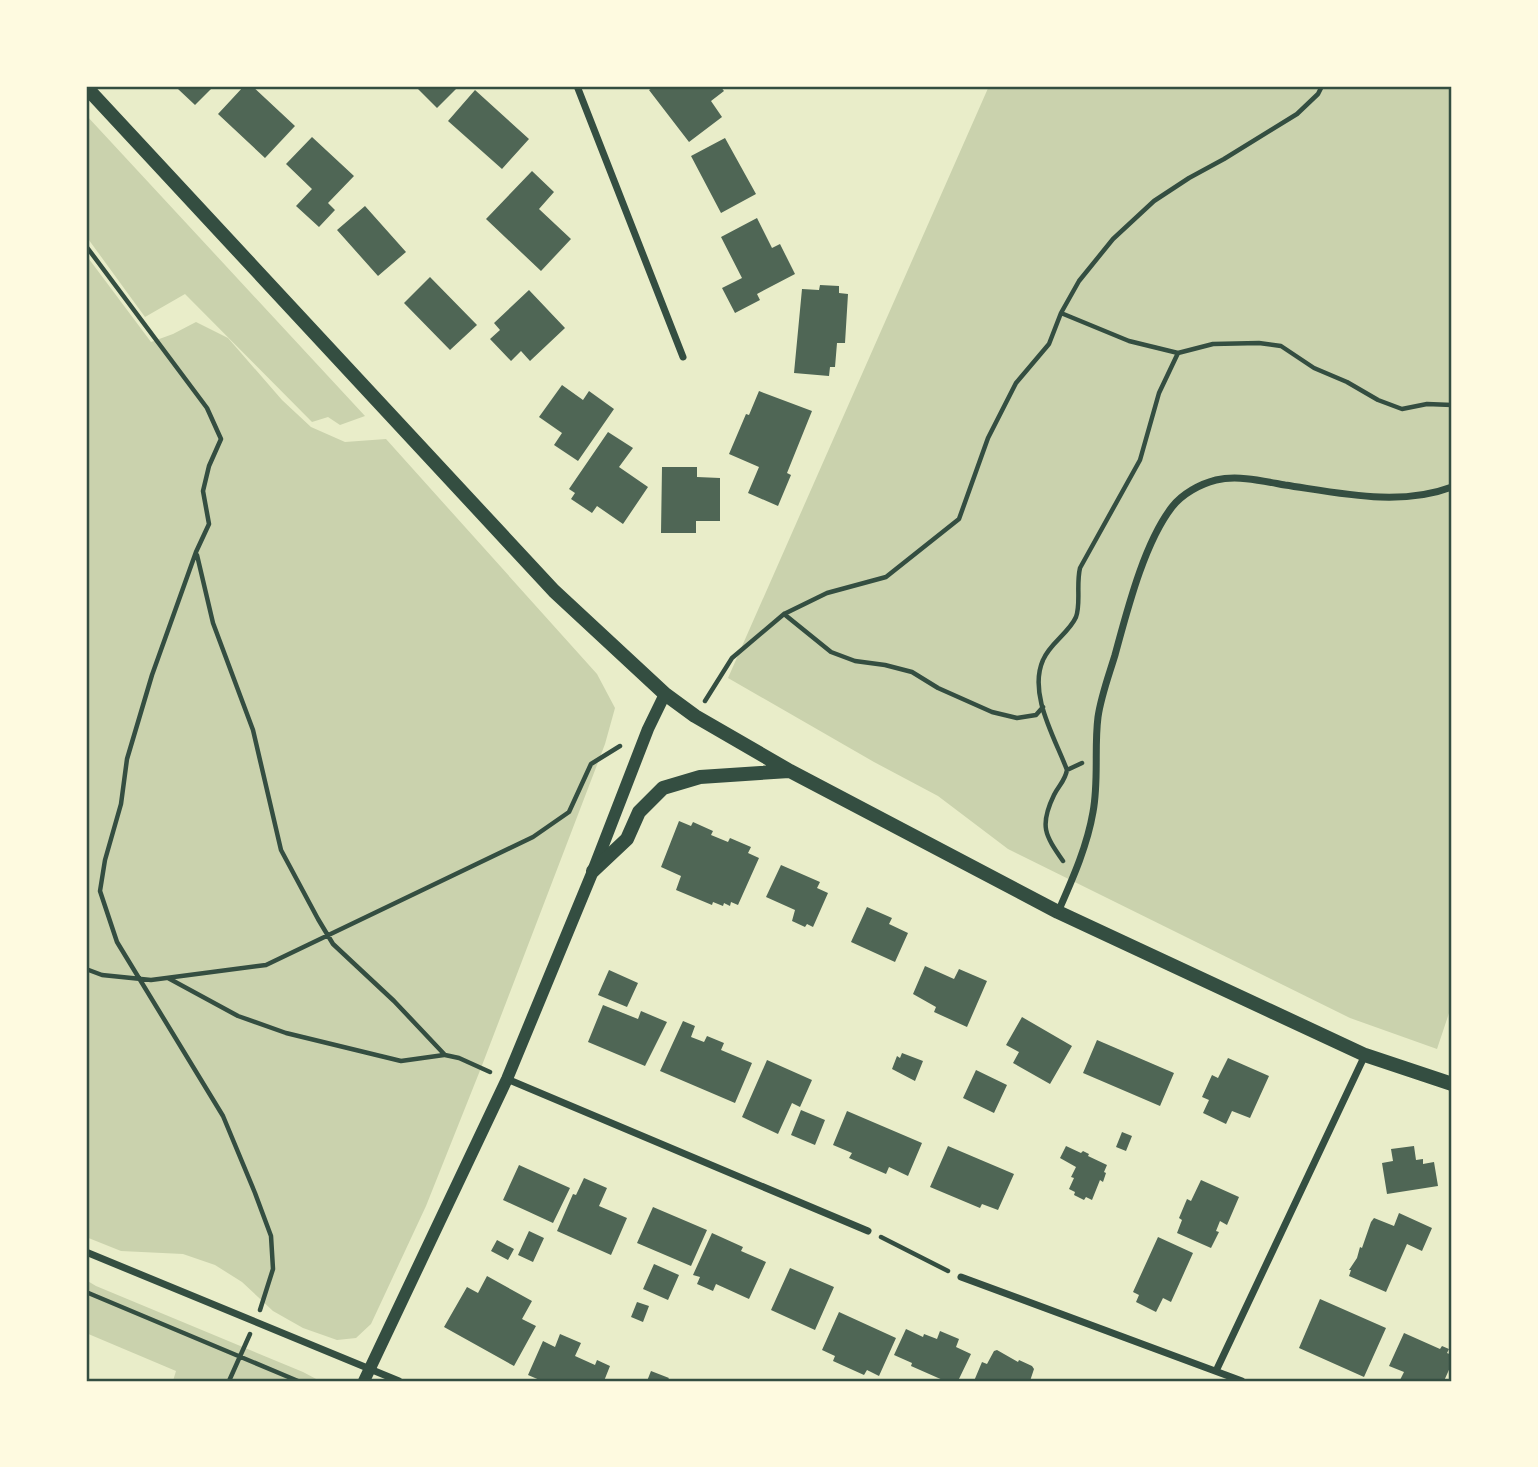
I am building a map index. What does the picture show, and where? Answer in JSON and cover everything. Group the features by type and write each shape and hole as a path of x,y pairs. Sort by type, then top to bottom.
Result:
{"main road":[{"path":"86,87 554,591 665,694 695,716 790,771 1058,912 1364,1055 1452,1084"},
{"path":"593,871 627,839 639,812 663,788 700,777 790,771"}],"street":[{"path":"576,86 683,357"},
{"path":"1058,912 1074,876 1093,814 1097,785 1098,717 1108,677 1139,578 1157,531 1172,506 1194,488 1218,480 1248,479 1378,497 1433,494 1452,487"},
{"path":"364,1381 507,1079 648,729 665,694"},
{"path":"1216,1371 1364,1055"},
{"path":"507,1079 868,1231"},
{"path":"86,1252 399,1381"},
{"path":"961,1278 1242,1381"}],"path":[{"path":"695,716 732,657 785,614 827,593 886,577 959,519 988,438 1016,383 1049,344 1061,313 1079,281 1113,239 1154,201 1188,177 1224,159 1297,114 1318,94 1322,86"},
{"path":"86,246 207,408 221,439 209,466 203,491 209,524 196,552 152,675 127,758 121,804 105,860 100,891 117,942 223,1116 271,1236 273,1269 255,1323 229,1381"},
{"path":"1061,313 1129,341 1178,353"},
{"path":"196,552 213,623 253,730 281,850 333,944 394,1001 445,1055"},
{"path":"785,614 831,652 855,661 912,672 938,688 992,712 1017,718 1036,715 1043,706"},
{"path":"86,970 102,975 138,979 167,978 266,965 533,837 569,812 591,764 648,729"},
{"path":"1067,770 1065,780 1055,792 1047,814 1045,835 1074,876"},
{"path":"167,978 238,1016 286,1033 401,1060 445,1055 459,1058 507,1079"},
{"path":"868,1231 961,1278"},
{"path":"86,1293 298,1381"}],"green space":[{"path":"989,86 1452,86 1452,1004 1437,1049 1350,1018 1008,849 938,796 728,678"},
{"path":"86,115 365,416 340,425 328,417 312,422 185,294 145,317 86,236"},
{"path":"86,255 151,342 196,322 228,338 282,400 311,427 345,442 386,439 597,674 615,708 605,744 426,1206 371,1324 356,1338 337,1340 303,1328 273,1311 242,1282 215,1265 183,1254 121,1251 86,1237"},
{"path":"86,1280 320,1381 173,1381 176,1371 86,1333"}],"building":[{"path":"180,86 214,86 195,105 178,89"},
{"path":"244,86 252,86 295,126 265,158 218,114"},
{"path":"415,86 459,86 437,108"},
{"path":"655,86 720,86 724,91 711,101 722,117 689,142 649,90"},
{"path":"475,90 529,139 502,169 448,121"},
{"path":"312,137 354,176 328,203 335,210 319,227 296,206 312,189 286,164"},
{"path":"725,138 756,194 721,213 691,156"},
{"path":"532,171 554,192 539,209 571,239 541,271 486,219"},
{"path":"365,206 406,252 378,276 337,230"},
{"path":"757,218 772,248 780,244 795,274 757,294 760,300 735,313 722,288 742,278 721,237"},
{"path":"430,277 477,325 450,350 404,303"},
{"path":"820,285 839,286 839,293 848,294 845,343 837,343 835,367 830,367 829,376 794,373 802,289 819,290"},
{"path":"529,290 565,328 530,361 521,351 511,361 490,339 500,330 494,323"},
{"path":"562,385 583,400 589,391 614,409 578,461 554,445 562,433 539,417"},
{"path":"759,391 812,411 787,473 791,475 778,506 748,493 759,467 729,454"},
{"path":"608,432 633,448 619,467 648,487 623,524 597,506 592,513 571,499 575,493 569,489"},
{"path":"662,467 697,467 697,477 720,478 720,521 696,521 696,533 661,533"},
{"path":"679,821 691,826 693,822 713,831 711,835 728,842 730,838 751,847 748,853 759,858 738,905 731,902 730,906 724,903 723,906 713,902 712,905 676,890 681,876 661,867"},
{"path":"781,865 820,882 817,888 828,893 813,927 807,924 805,927 792,921 795,910 766,897"},
{"path":"867,907 892,918 889,924 908,933 895,962 851,942"},
{"path":"925,966 954,979 959,969 987,981 967,1027 934,1012 936,1007 913,994"},
{"path":"609,970 638,983 627,1007 598,995"},
{"path":"603,1005 638,1019 641,1011 667,1022 645,1066 588,1042"},
{"path":"1022,1017 1072,1046 1050,1084 1013,1063 1019,1052 1006,1045"},
{"path":"683,1021 695,1026 691,1037 704,1042 707,1036 724,1043 721,1050 752,1063 735,1103 660,1071"},
{"path":"1097,1040 1174,1073 1160,1106 1083,1073"},
{"path":"902,1053 923,1061 915,1081 892,1069 897,1056 900,1058"},
{"path":"1228,1058 1269,1076 1250,1118 1232,1111 1226,1124 1203,1113 1209,1100 1202,1097 1212,1075 1218,1078"},
{"path":"767,1060 812,1080 800,1107 792,1103 778,1134 742,1117"},
{"path":"976,1070 1007,1085 994,1113 963,1098"},
{"path":"801,1110 825,1120 815,1145 791,1135"},
{"path":"847,1111 922,1143 908,1176 889,1167 886,1174 849,1158 852,1153 833,1145"},
{"path":"1122,1132 1132,1136 1126,1151 1116,1147"},
{"path":"948,1146 1014,1174 998,1210 982,1204 980,1208 930,1187"},
{"path":"1066,1146 1081,1153 1083,1151 1107,1165 1103,1182 1100,1180 1092,1200 1086,1197 1084,1200 1069,1189 1076,1167 1060,1158"},
{"path":"1414,1146 1416,1160 1423,1159 1423,1164 1434,1162 1438,1186 1387,1194 1382,1163 1393,1161 1391,1149"},
{"path":"519,1165 570,1188 553,1223 503,1200"},
{"path":"584,1178 607,1188 599,1206 627,1218 611,1255 557,1231 573,1194 576,1195"},
{"path":"1201,1180 1239,1197 1227,1225 1220,1221 1216,1231 1219,1232 1211,1248 1177,1233 1182,1220 1179,1218 1187,1199 1191,1201"},
{"path":"653,1207 707,1230 691,1266 637,1243"},
{"path":"1399,1213 1432,1228 1422,1251 1407,1244 1386,1292 1349,1276 1349,1270 1360,1247 1362,1248 1374,1218 1394,1226"},
{"path":"529,1231 544,1238 533,1262 518,1255"},
{"path":"712,1233 743,1247 741,1251 766,1262 749,1299 716,1284 713,1291 697,1284 700,1277 693,1275"},
{"path":"1158,1237 1193,1253 1171,1302 1163,1298 1156,1312 1136,1302 1139,1295 1133,1292"},
{"path":"497,1240 514,1249 508,1260 491,1251"},
{"path":"654,1264 679,1275 668,1300 643,1289"},
{"path":"790,1268 834,1287 815,1330 771,1310"},
{"path":"487,1276 532,1301 522,1319 536,1326 514,1366 444,1327 467,1287 478,1293"},
{"path":"1320,1299 1386,1328 1364,1377 1299,1348"},
{"path":"637,1302 649,1306 643,1322 631,1317"},
{"path":"839,1312 896,1338 879,1376 867,1370 864,1375 833,1361 835,1356 822,1350"},
{"path":"906,1329 923,1337 924,1334 937,1339 940,1331 959,1339 956,1347 971,1354 958,1381 945,1381 894,1355"},
{"path":"1404,1333 1440,1349 1442,1346 1449,1349 1447,1353 1452,1355 1452,1363 1444,1381 1400,1380 1404,1372 1389,1366"},
{"path":"560,1334 581,1343 575,1356 595,1365 597,1360 610,1366 604,1381 542,1381 528,1375 543,1341 555,1347"},
{"path":"997,1350 1018,1362 1019,1360 1032,1366 1034,1369 1030,1381 974,1381 982,1362 987,1364"},
{"path":"651,1371 669,1378 667,1381 647,1381"}]}
